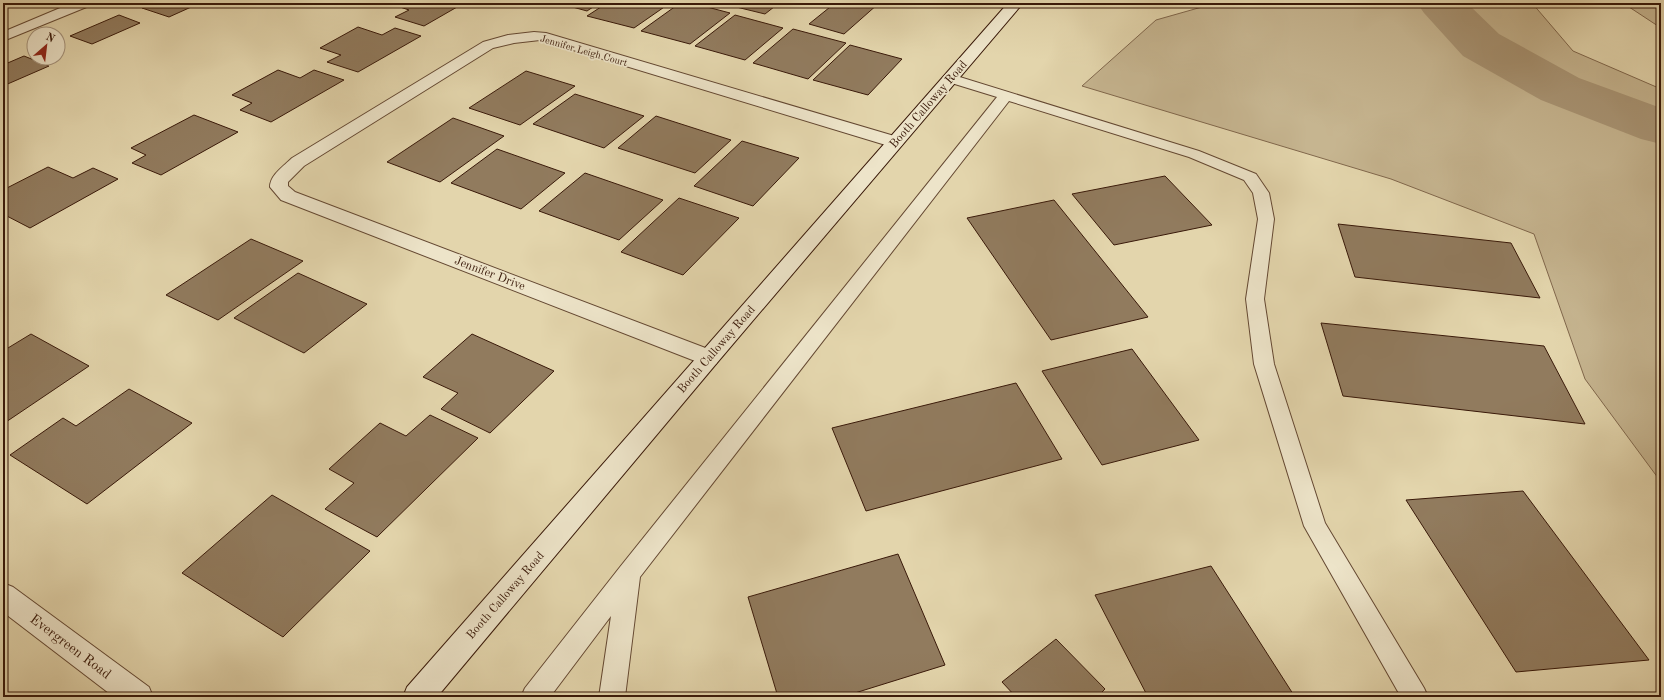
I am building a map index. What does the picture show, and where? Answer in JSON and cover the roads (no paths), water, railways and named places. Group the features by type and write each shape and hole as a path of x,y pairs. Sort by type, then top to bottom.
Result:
{"street":[{"path":"3,37 84,3"},
{"name":"Booth Calloway Road","path":"418,697 708,358 1016,3"},
{"name":"Jennifer Leigh Court","path":"279,181 298,162 488,45 506,38 520,36 541,36 895,142"},
{"name":"Jennifer Drive","path":"279,181 279,187 288,196 708,358"},
{"name":"Evergreen Road","path":"3,596 138,697"}],"lane":[{"path":"950,78 1194,154 1250,177 1261,193 1266,219 1255,299 1264,364 1315,526 1415,697"},
{"path":"534,697 628,574 1005,96"},
{"path":"612,697 628,574"}],"waterway":[{"path":"1440,3 1481,45 1560,89 1661,127"}]}
